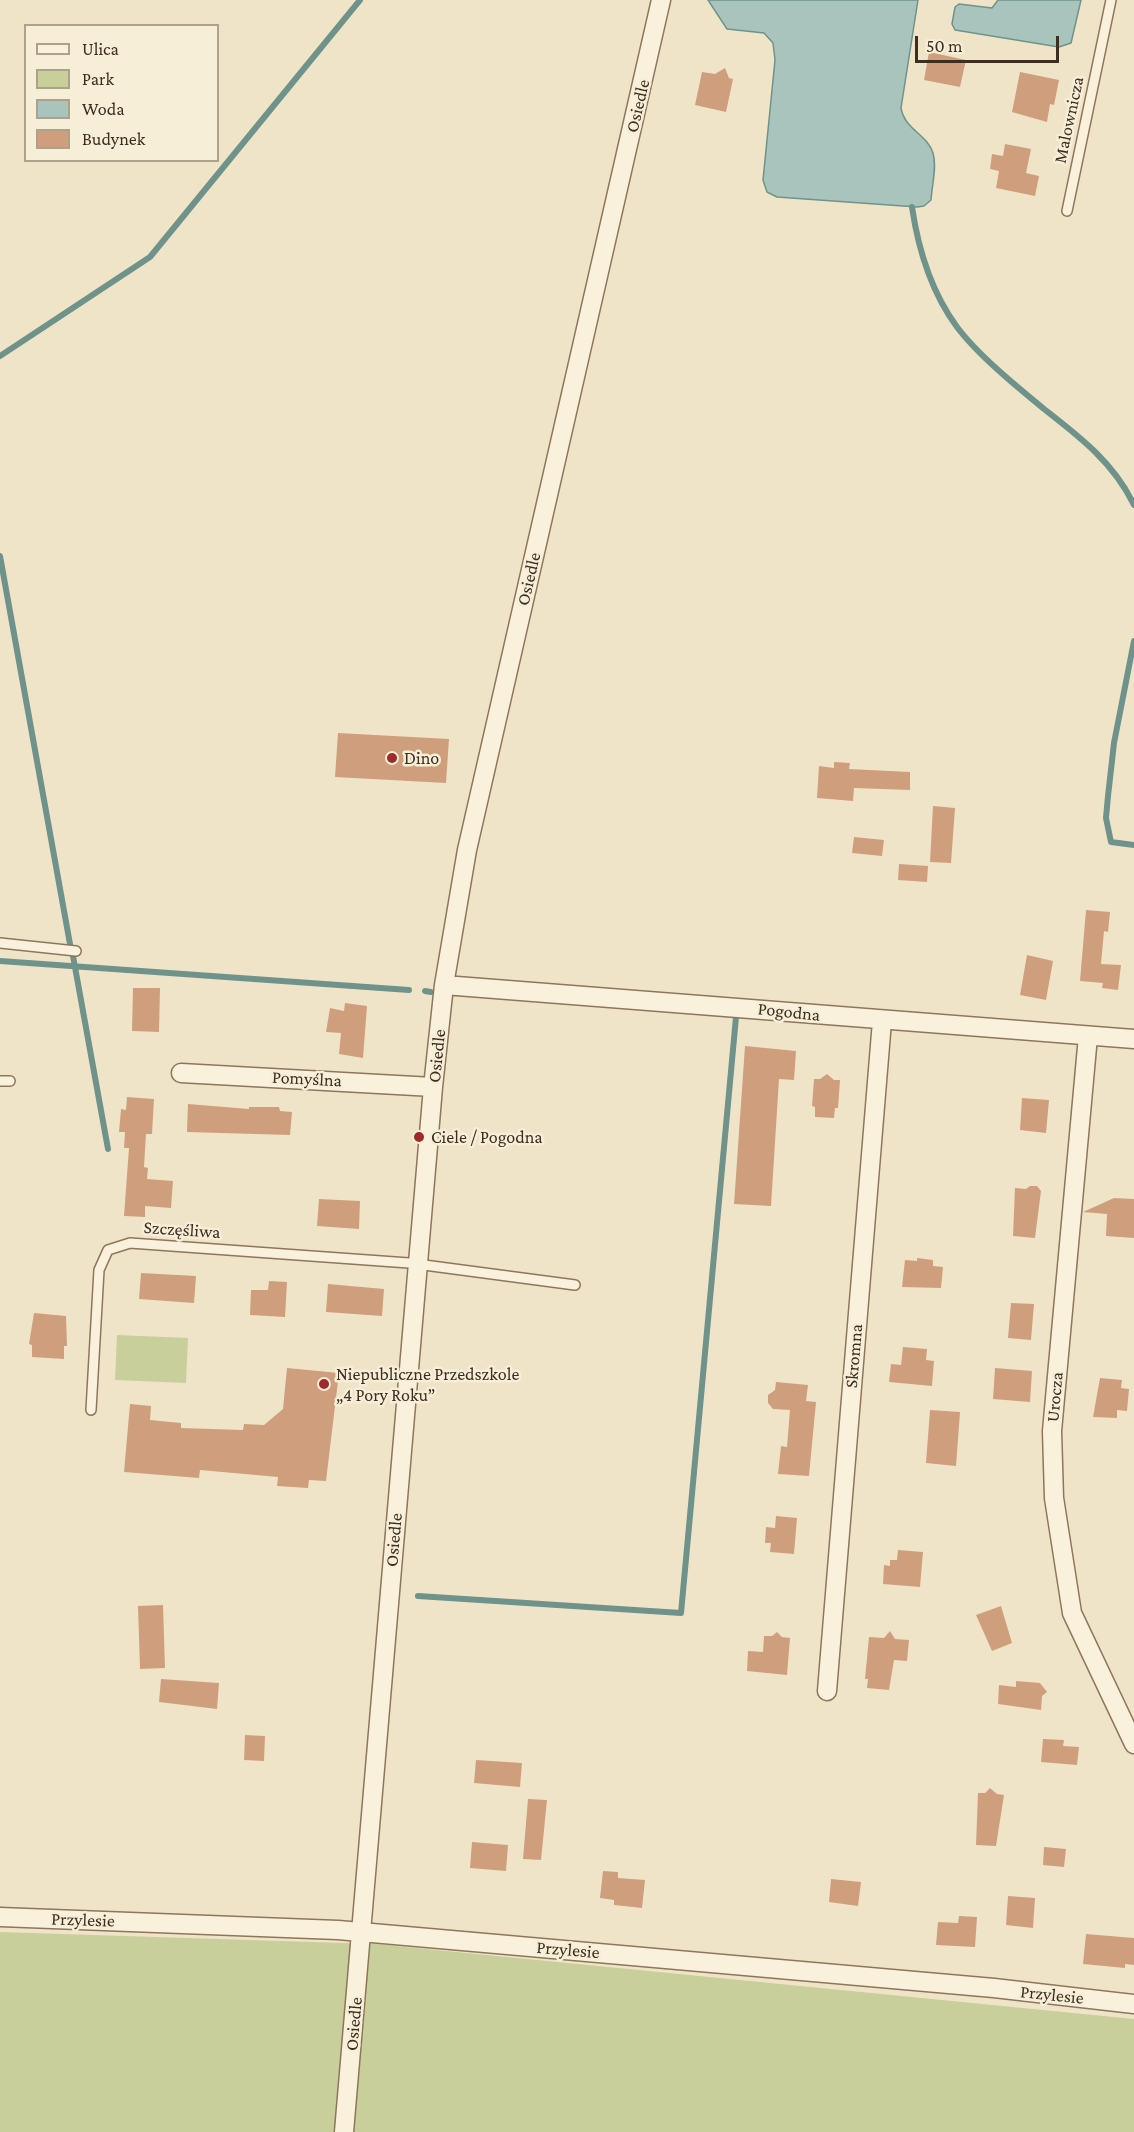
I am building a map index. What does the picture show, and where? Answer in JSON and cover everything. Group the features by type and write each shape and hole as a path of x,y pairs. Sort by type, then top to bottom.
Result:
{"street":[{"name":"Osiedle","path":"344,2132 417,1264 444,985 467,850 661,0"},
{"name":"Pogodna","path":"444,985 1134,1039"},
{"name":"Skromna","path":"827,1691 882,1021"},
{"name":"Urocza","path":"1088,1036 1052,1431 1054,1498 1072,1613 1134,1744"},
{"name":"Pomyślna","path":"181,1072 433,1087"},
{"name":"Przylesie","path":"0,1917 361,1932 982,1987 1134,2004"}],"lane":[{"name":"Malownicza","path":"1067,211 1111,0"},
{"path":"0,943 76,951"},
{"path":"0,1081 10,1081"},
{"name":"Szczęśliwa","path":"91,1410 99,1270 108,1250 130,1244 417,1264"},
{"path":"417,1264 575,1285"}],"green space":[{"path":"117,1335 188,1338 186,1383 115,1380"},
{"path":"0,1932 376,1944 1134,2019 1134,2132 0,2132"}],"water":[{"path":"708,0 918,0 901,108 907,122 926,141 933,153 931,200 924,206 917,207 777,197 767,192 763,180 775,60 773,43 764,33 727,29"},
{"path":"998,0 1081,0 1071,43 1059,47 955,30 952,24 955,7 959,4 992,8"}],"building":[{"path":"929,52 966,60 960,87 924,80"},
{"path":"725,68 729,78 733,79 726,112 695,105 702,72 715,74"},
{"path":"1020,72 1059,80 1054,105 1050,104 1047,122 1012,112"},
{"path":"1005,144 1031,149 1026,173 1039,176 1035,196 996,188 999,171 990,169 992,154 1003,156"},
{"name":"Dino","path":"338,733 449,739 446,783 335,777"},
{"path":"834,762 850,763 849,769 910,772 910,790 854,788 853,801 817,798 819,766 834,768"},
{"path":"933,806 955,808 951,863 930,862"},
{"path":"854,837 884,840 882,856 852,853"},
{"path":"899,864 928,866 927,882 898,880"},
{"path":"1086,910 1110,912 1108,932 1104,931 1101,964 1121,965 1118,990 1102,988 1103,983 1080,981"},
{"path":"1027,955 1053,961 1046,1000 1020,995"},
{"path":"133,988 160,988 159,1032 132,1031"},
{"path":"345,1003 367,1006 363,1058 339,1054 341,1033 326,1032 330,1008 344,1011"},
{"path":"745,1046 796,1051 794,1080 779,1079 771,1206 734,1204"},
{"path":"827,1074 834,1080 840,1080 838,1108 835,1108 834,1118 815,1117 815,1107 812,1106 814,1079 820,1079"},
{"path":"127,1097 154,1099 152,1134 146,1134 144,1167 148,1168 147,1179 173,1181 171,1208 145,1206 145,1217 124,1216 129,1148 124,1148 125,1132 119,1132 121,1109 126,1110"},
{"path":"1022,1098 1049,1100 1046,1133 1020,1130"},
{"path":"188,1104 249,1109 249,1107 279,1107 280,1111 292,1112 290,1135 187,1132"},
{"path":"1030,1186 1037,1186 1041,1191 1035,1238 1013,1236 1015,1188 1026,1189"},
{"path":"1114,1198 1134,1199 1134,1238 1106,1236 1107,1214 1083,1212"},
{"path":"319,1199 360,1201 359,1229 317,1226"},
{"path":"917,1258 933,1260 933,1266 943,1267 941,1288 902,1287 905,1260 917,1261"},
{"path":"141,1273 196,1276 194,1303 139,1299"},
{"path":"269,1281 287,1282 285,1317 250,1315 251,1290 268,1290"},
{"path":"328,1284 384,1289 382,1316 326,1312"},
{"path":"1011,1303 1034,1304 1031,1340 1008,1338"},
{"path":"34,1313 66,1316 67,1346 64,1346 64,1359 32,1357 32,1345 29,1344"},
{"path":"903,1347 927,1349 926,1360 934,1361 932,1386 889,1382 891,1364 901,1365"},
{"path":"287,1368 339,1373 326,1481 309,1480 308,1488 277,1486 278,1477 200,1470 199,1478 124,1472 130,1404 151,1406 150,1420 181,1423 181,1428 243,1430 244,1424 264,1425 283,1409"},
{"path":"995,1368 1032,1371 1030,1402 993,1399"},
{"path":"1100,1378 1122,1380 1121,1388 1129,1389 1127,1411 1117,1410 1117,1418 1093,1417"},
{"path":"776,1382 808,1385 806,1401 816,1402 809,1476 778,1474 781,1446 787,1447 790,1410 773,1409 768,1403 768,1395 775,1390"},
{"path":"930,1410 960,1412 956,1466 926,1463"},
{"path":"776,1516 797,1518 794,1554 770,1552 771,1543 765,1543 766,1527 775,1528"},
{"path":"898,1550 923,1552 920,1587 883,1584 884,1565 890,1566 890,1560 897,1560"},
{"path":"163,1605 165,1668 140,1669 138,1606"},
{"path":"1001,1606 1012,1643 992,1651 976,1615"},
{"path":"890,1631 895,1639 909,1640 907,1661 894,1660 889,1690 867,1688 868,1679 865,1679 869,1637 884,1638"},
{"path":"777,1632 782,1637 790,1638 787,1675 747,1671 748,1651 763,1652 764,1636 772,1636"},
{"path":"161,1679 219,1683 217,1709 159,1702"},
{"path":"1016,1681 1040,1683 1047,1692 1042,1696 1041,1710 998,1704 999,1685 1016,1687"},
{"path":"245,1735 265,1736 264,1761 244,1760"},
{"path":"1043,1739 1064,1740 1063,1746 1079,1747 1077,1765 1041,1762"},
{"path":"476,1760 522,1763 520,1787 474,1783"},
{"path":"990,1788 997,1794 1004,1795 996,1846 976,1845 978,1793 985,1793"},
{"path":"528,1799 547,1800 541,1860 523,1859"},
{"path":"472,1842 508,1845 506,1871 470,1868"},
{"path":"1044,1847 1066,1849 1064,1867 1043,1865"},
{"path":"603,1871 618,1872 618,1878 645,1880 642,1908 614,1905 614,1900 600,1898"},
{"path":"831,1879 861,1882 858,1906 829,1902"},
{"path":"1008,1896 1035,1898 1033,1928 1006,1925"},
{"path":"959,1916 977,1917 975,1947 936,1945 938,1922 958,1923"},
{"path":"1086,1934 1134,1938 1134,1965 1125,1964 1125,1968 1083,1964"}],"waterway":[{"path":"0,356 150,257 360,0"},
{"path":"912,207 927,270 940,300 957,327 998,370 1095,452 1117,476 1134,505"},
{"path":"0,556 70,944"},
{"path":"1134,641 1114,743 1106,818 1111,842 1134,845"},
{"path":"73,956 108,1149"},
{"path":"0,961 409,990"},
{"path":"425,991 431,992"},
{"path":"418,1596 681,1613 736,1017"}],"place":[{"name":"Dino","path":"392,758"},
{"name":"Ciele / Pogodna","path":"419,1137"},
{"name":"Niepubliczne Przedszkole „4 Pory Roku”","path":"324,1384"}]}
